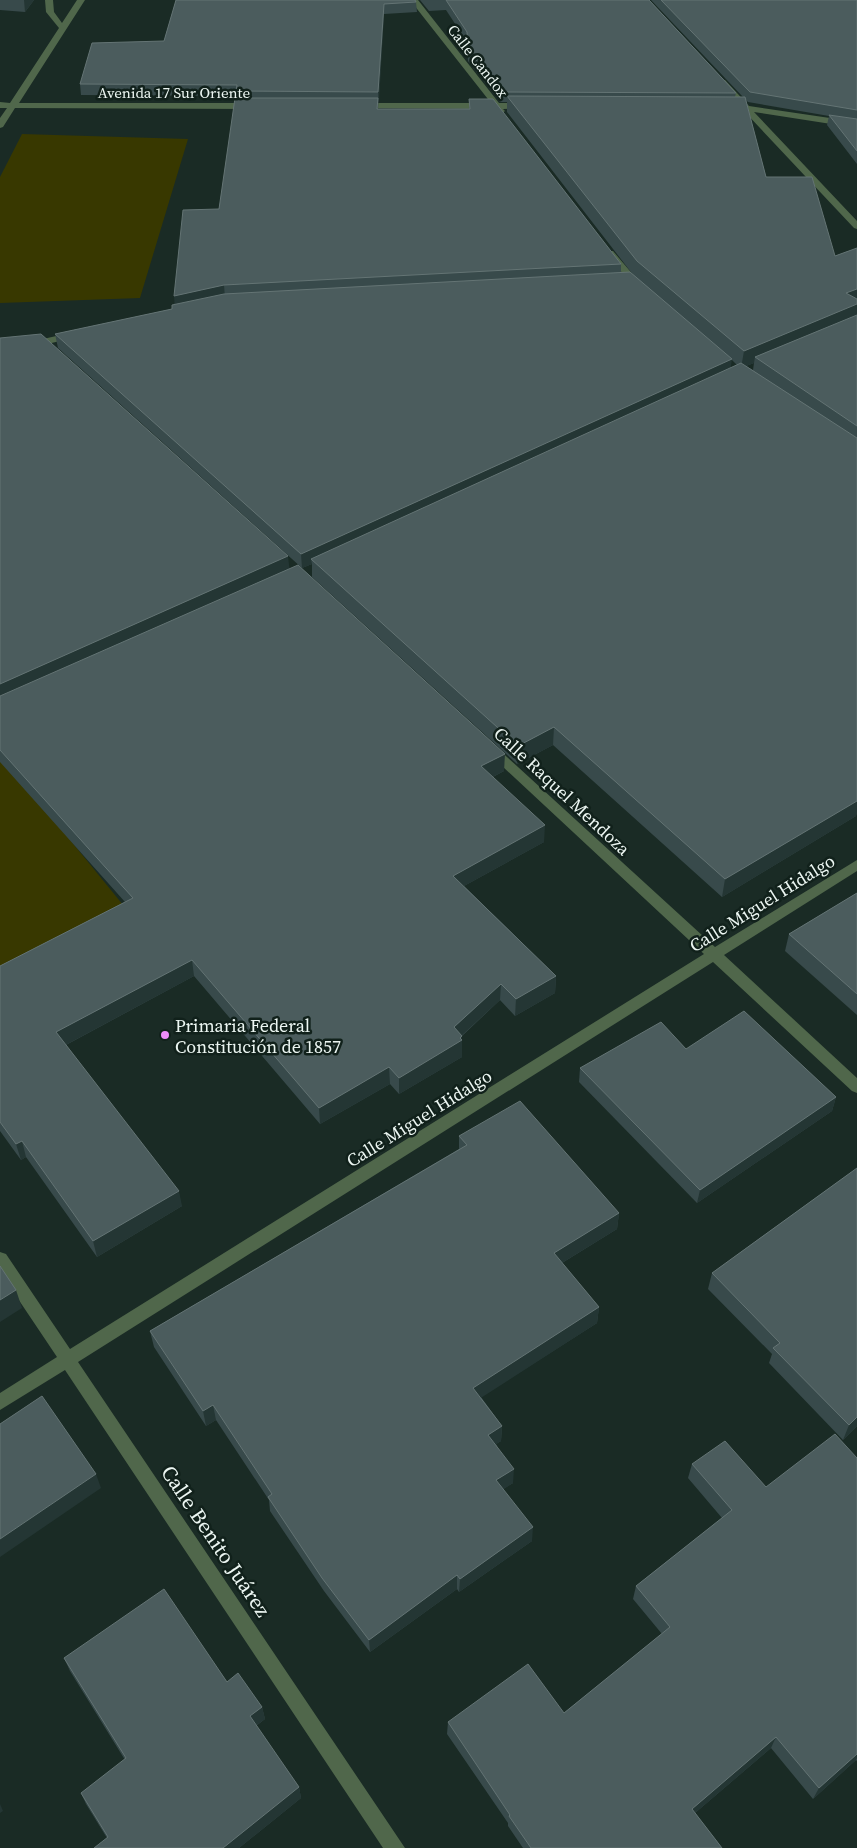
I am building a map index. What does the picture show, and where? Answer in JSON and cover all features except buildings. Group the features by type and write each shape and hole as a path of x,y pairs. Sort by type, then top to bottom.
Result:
{"street":[{"path":"49,0 47,8 51,16 63,28"},
{"path":"0,125 81,0"},
{"name":"Calle Candox","path":"414,0 508,122"},
{"path":"713,72 857,226"},
{"name":"Avenida 17 Sur Oriente","path":"0,105 263,106"},
{"path":"351,106 537,106"},
{"path":"717,108 747,108 857,125"},
{"path":"602,243 626,281 646,293"},
{"path":"0,343 43,342 81,333"},
{"path":"43,342 57,355"},
{"name":"Calle Raquel Mendoza","path":"482,742 857,1087"},
{"name":"Calle Miguel Hidalgo","path":"0,1402 857,865"},
{"name":"Calle Benito Juárez","path":"0,1259 395,1848"}],"shaded area":[{"path":"22,134 188,139 140,298 0,303 0,177"},
{"path":"0,754 128,911 0,975"}],"place":[{"name":"Primaria Federal Constitución de 1857","path":"165,1035"}]}
